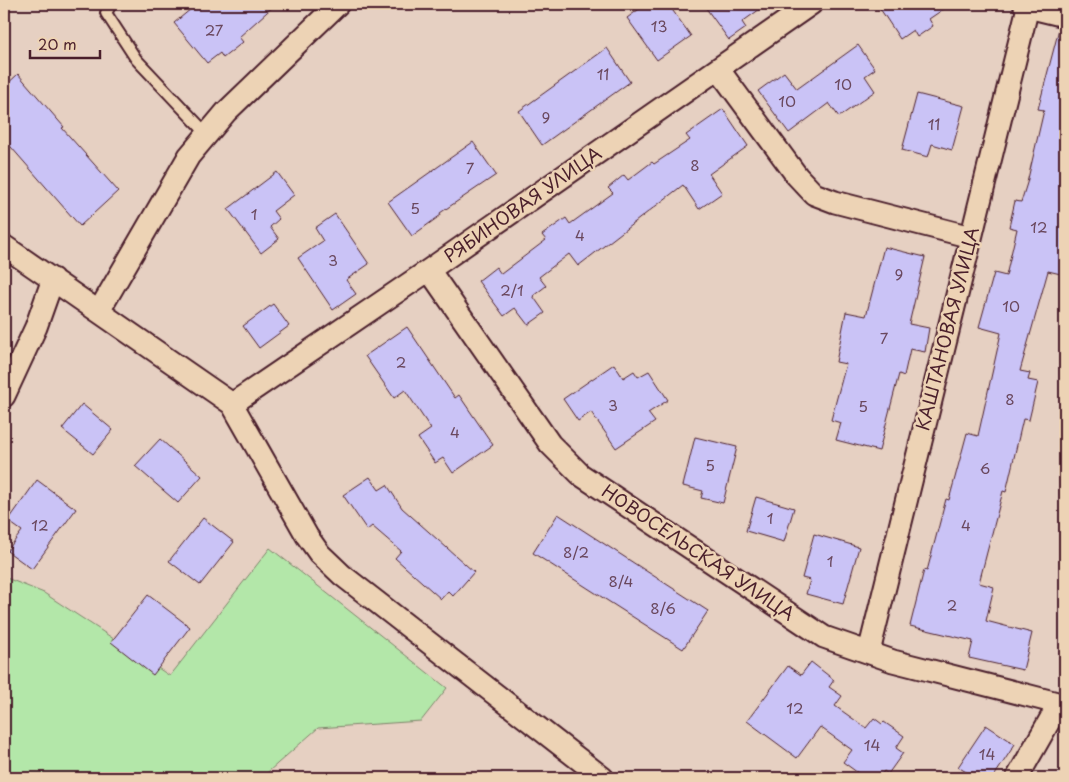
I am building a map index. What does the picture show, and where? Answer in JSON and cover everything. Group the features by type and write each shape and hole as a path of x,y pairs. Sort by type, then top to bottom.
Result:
{"street":[{"path":"99,311 189,156 226,112 338,4"},
{"name":"РЯБИНОВАЯ УЛИЦА","path":"232,404 719,70 811,4"},
{"path":"1026,5 1065,16"},
{"name":"КАШТАНОВАЯ УЛИЦА","path":"869,652 1026,5"},
{"path":"719,70 797,176 814,194 835,202 971,236"},
{"path":"4,246 232,404 319,553 342,575 603,778"},
{"name":"НОВОСЕЛЬСКАЯ УЛИЦА","path":"429,270 550,444 581,475 824,637 894,661 1062,705 1017,778"},
{"path":"4,396 36,327 53,279"}],"lane":[{"path":"111,4 106,13 136,59 207,134"}],"green space":[{"path":"270,548 447,688 421,721 318,728 261,778 4,778 4,577 44,593 170,676"}],"building":[{"path":"197,4 276,4 239,37 243,42 223,58 220,53 207,63 174,23"},
{"path":"646,4 668,4 691,36 657,60 627,18"},
{"path":"703,4 767,4 742,22 746,28 729,40"},
{"path":"877,4 951,4 929,19 933,26 917,37 913,30 900,39"},
{"path":"1059,29 1065,30 1065,275 1048,271 1020,371 1030,373 1028,380 1038,382 1029,420 1023,419 1006,492 1003,491 979,583 994,587 986,621 1032,633 1023,670 969,658 973,641 910,626 924,570 927,571 946,499 949,500 967,433 978,436 1001,333 979,327 994,273 1006,276 1017,229 1009,227 1015,201 1021,202 1027,183 1044,110 1038,109"},
{"path":"858,45 875,69 865,76 875,91 839,117 829,103 789,133 758,91 784,72 797,89"},
{"path":"607,48 630,82 542,145 519,111"},
{"path":"18,74 64,127 62,128 118,191 80,226 4,139 4,87"},
{"path":"917,94 964,106 952,150 932,144 928,157 902,150"},
{"path":"723,109 748,146 709,174 722,193 699,209 683,185 578,266 569,254 539,277 546,286 533,296 545,313 528,325 515,308 504,316 478,281 496,267 501,274 546,240 542,235 566,218 570,224 613,193 608,188 624,175 628,180 652,162 654,164 690,140 686,135"},
{"path":"473,142 496,175 440,213 441,215 412,236 388,202"},
{"path":"277,172 294,195 273,211 279,219 270,227 279,239 261,253 228,209"},
{"path":"335,214 369,264 346,280 356,294 333,310 298,258 323,241 315,228"},
{"path":"884,247 925,257 909,324 929,328 925,352 910,349 904,376 899,374 879,451 836,440 841,423 831,420 846,364 836,362 846,312 866,316"},
{"path":"273,304 289,326 259,348 243,326"},
{"path":"407,327 455,398 459,395 493,445 453,473 443,458 435,463 418,438 431,429 405,390 394,398 365,356"},
{"path":"614,364 623,378 634,371 638,377 649,371 668,400 648,413 655,422 616,448 591,412 578,421 563,399"},
{"path":"82,404 113,430 93,454 62,429"},
{"path":"695,437 737,447 723,503 701,498 703,491 683,486"},
{"path":"160,439 202,476 178,503 135,466"},
{"path":"370,477 379,490 387,485 402,508 474,572 453,596 448,591 441,599 395,558 401,551 372,526 367,530 343,495"},
{"path":"37,480 76,509 32,569 7,551 22,531 8,521"},
{"path":"756,497 794,508 784,542 746,531"},
{"path":"558,514 708,611 683,649 533,553"},
{"path":"203,518 234,542 200,585 169,561"},
{"path":"814,534 859,547 843,604 806,594 810,580 802,578"},
{"path":"148,595 190,627 153,675 111,642"},
{"path":"811,662 834,680 829,687 842,696 835,706 866,728 874,718 882,724 884,722 904,736 896,748 903,753 888,774 884,771 879,778 865,778 843,762 852,750 820,727 797,758 747,721 788,666 801,675"},
{"path":"986,725 1015,744 993,778 976,778 958,767"}]}
